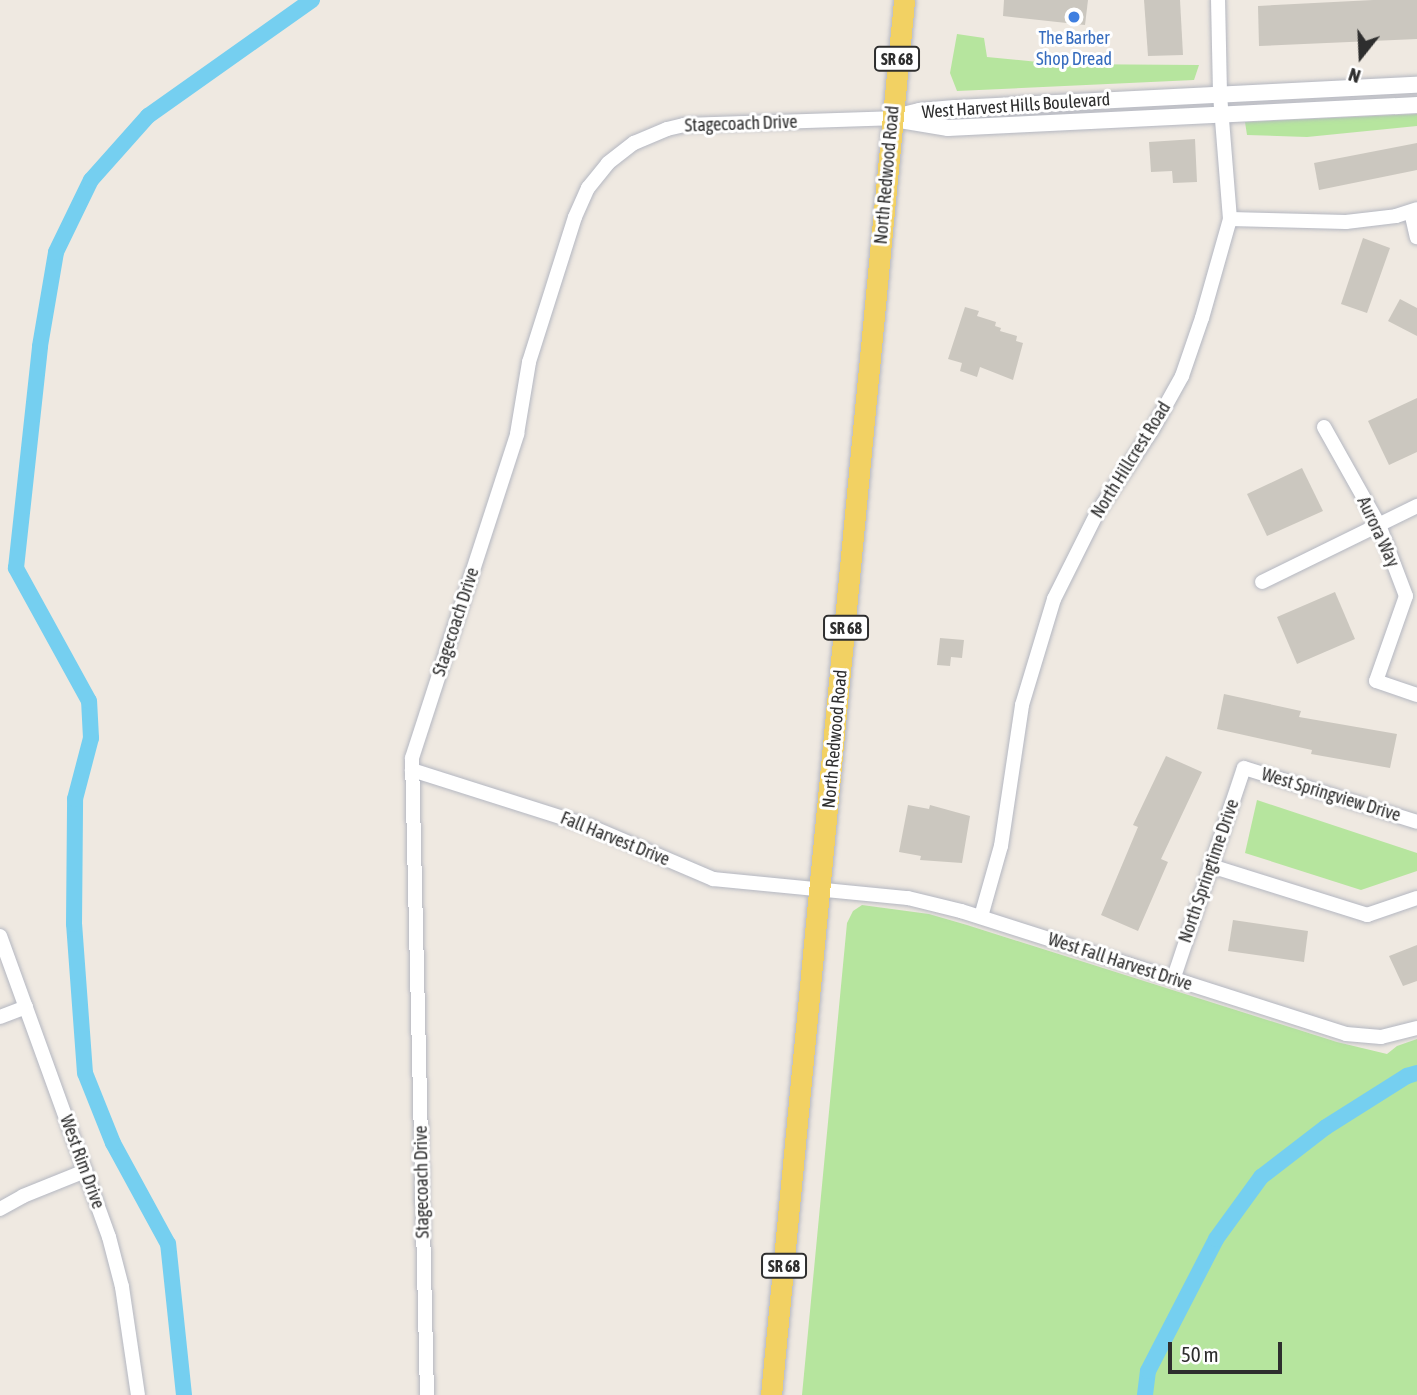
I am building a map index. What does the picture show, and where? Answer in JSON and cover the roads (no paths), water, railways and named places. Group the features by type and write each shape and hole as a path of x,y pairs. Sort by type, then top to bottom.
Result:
{"main road":[{"name":"North Redwood Road","path":"771,1395 904,0"}],"street":[{"name":"North Hillcrest Road","path":"982,913 1001,846 1022,705 1054,599 1097,513 1152,430 1182,376 1202,318 1230,219 1221,114 1218,0"},
{"name":"West Harvest Hills Boulevard","path":"891,118 934,109 1417,85"},
{"name":"West Harvest Hills Boulevard","path":"891,118 948,128 1417,105"},
{"name":"Stagecoach Drive","path":"427,1395 412,770 414,753 517,434 529,362 575,217 597,175 634,143 659,132 684,125 891,118"},
{"path":"1230,219 1346,222 1414,211 1417,237"},
{"name":"Aurora Way","path":"1324,427 1378,525 1406,596 1376,681 1417,695"},
{"path":"1262,582 1417,506"},
{"name":"West Springview Drive","path":"1244,768 1417,822"},
{"name":"North Springtime Drive","path":"1175,974 1244,768"},
{"name":"Fall Harvest Drive","path":"412,770 589,826 701,875 727,881 821,889"},
{"path":"1211,866 1367,915 1417,898"},
{"name":"West Fall Harvest Drive","path":"821,889 885,894 948,907 1346,1034 1381,1037 1417,1028"},
{"name":"West Rim Drive","path":"0,936 117,1264 138,1395"},
{"path":"0,1017 26,1007"},
{"path":"0,1209 85,1171"}],"waterway":[{"path":"184,1395 168,1244 113,1143 85,1073 74,924 75,799 91,738 89,701 16,568 40,346 56,252 91,180 148,116 312,0"},
{"path":"1145,1395 1148,1371 1216,1239 1261,1177 1326,1127 1407,1076 1417,1073"}],"place":[{"name":"The Barber Shop Dread","path":"1074,17"}]}
